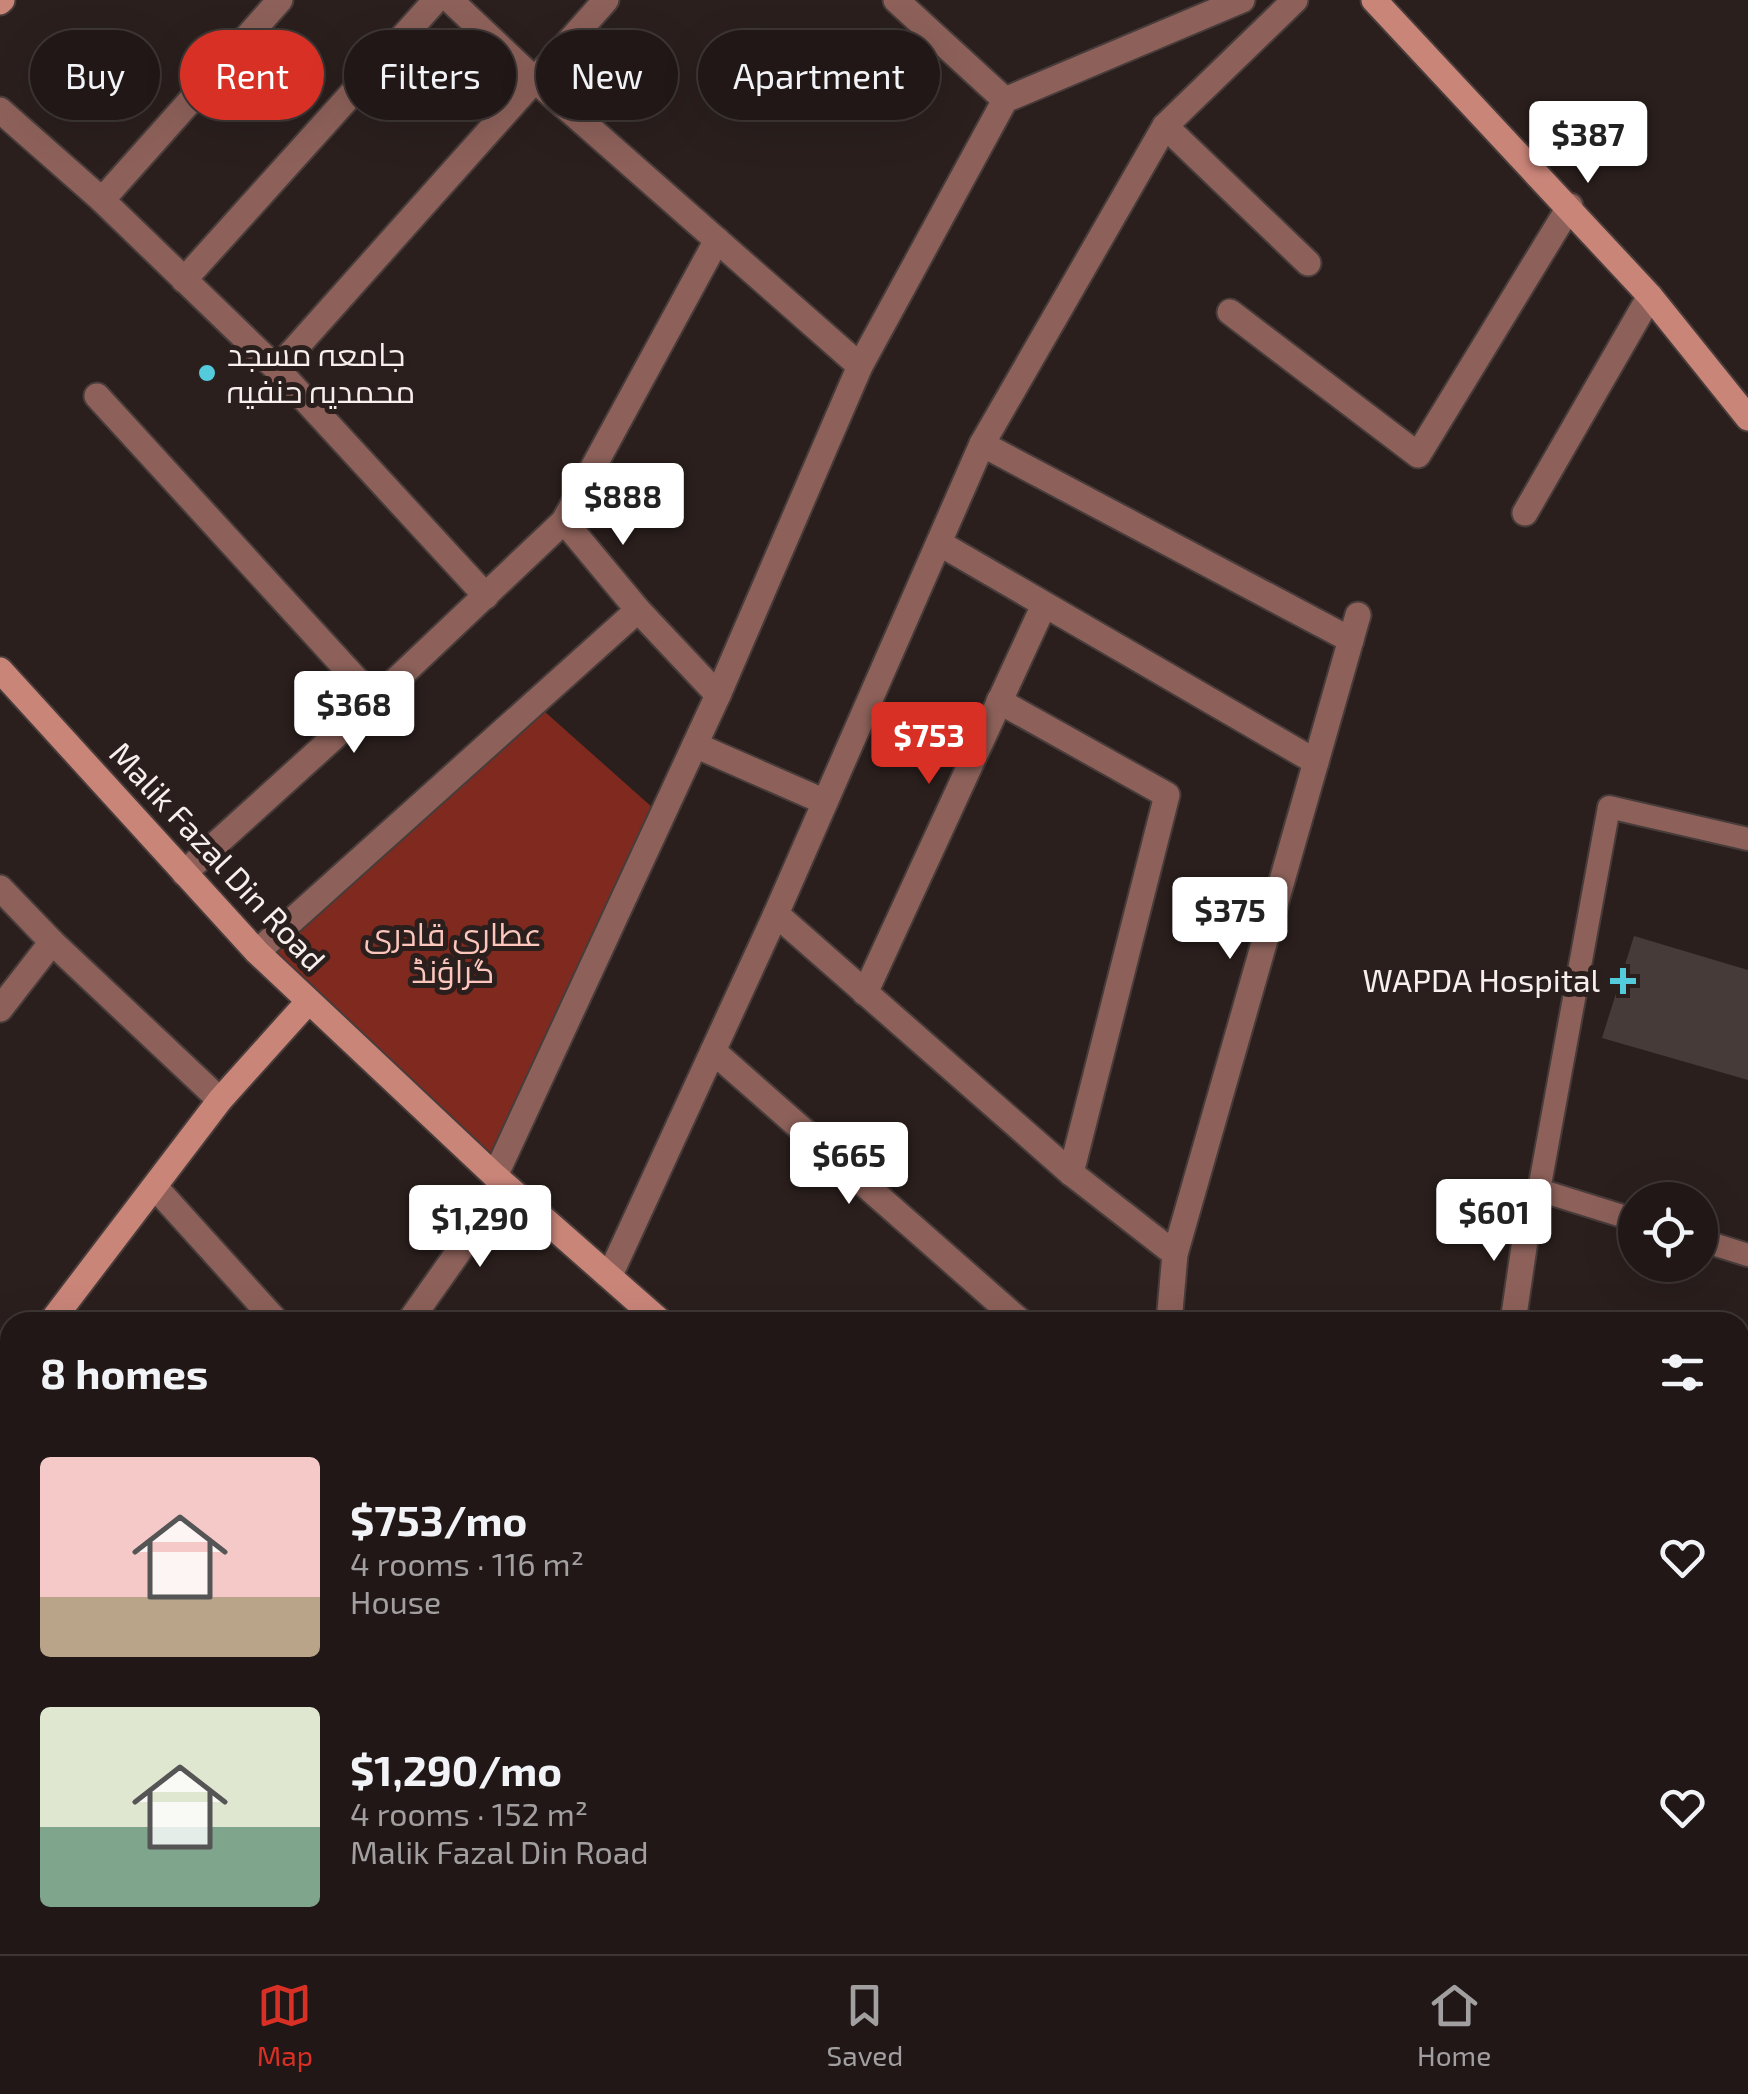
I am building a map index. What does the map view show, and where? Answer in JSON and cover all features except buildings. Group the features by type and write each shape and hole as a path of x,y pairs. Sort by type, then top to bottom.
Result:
{"street":[{"path":"102,200 280,0"},
{"path":"184,280 436,0"},
{"path":"450,0 535,80 860,366"},
{"path":"277,369 606,0"},
{"path":"896,0 1005,100"},
{"path":"415,1312 500,1181 718,695 860,366 1005,100 1242,0"},
{"path":"610,1275 776,914 982,444 1165,126 1296,0"},
{"path":"1374,0 1437,71 1570,206 1650,296 1748,418"},
{"path":"0,110 102,200 277,369 486,596"},
{"path":"1165,126 1308,263"},
{"path":"1230,312 1418,455 1570,206"},
{"path":"184,873 564,521 717,240"},
{"path":"1525,513 1650,296"},
{"path":"97,396 375,700"},
{"path":"982,444 1355,627 1175,1254 1170,1312"},
{"path":"564,521 638,610 718,695"},
{"path":"939,543 1316,762"},
{"path":"865,993 1044,604"},
{"path":"257,952 638,610"},
{"name":"Malik Fazal Din Road","path":"0,670 257,952 500,1181 650,1312"},
{"path":"999,701 1167,794 1070,1174"},
{"path":"694,746 824,802"},
{"path":"0,888 220,1100"},
{"path":"776,914 1070,1174 1175,1254"},
{"path":"0,1009 52,942"},
{"path":"59,1312 220,1100 308,1002"},
{"path":"713,1051 1010,1312"},
{"path":"155,1186 268,1312"},
{"path":"1514,1312 1529,1213"}],"lane":[{"path":"1618,1215 1539,1190 1609,807 1748,839"},
{"path":"1718,1246 1748,1255"}],"green space":[{"name":"عطاری قادری گراؤنڈ","path":"535,703 662,816 495,1176 257,952"}],"place":[{"name":"جامعہ مسجد محمدیہ حنفیہ","path":"207,373"},
{"name":"WAPDA Hospital","path":"1623,981"}]}
